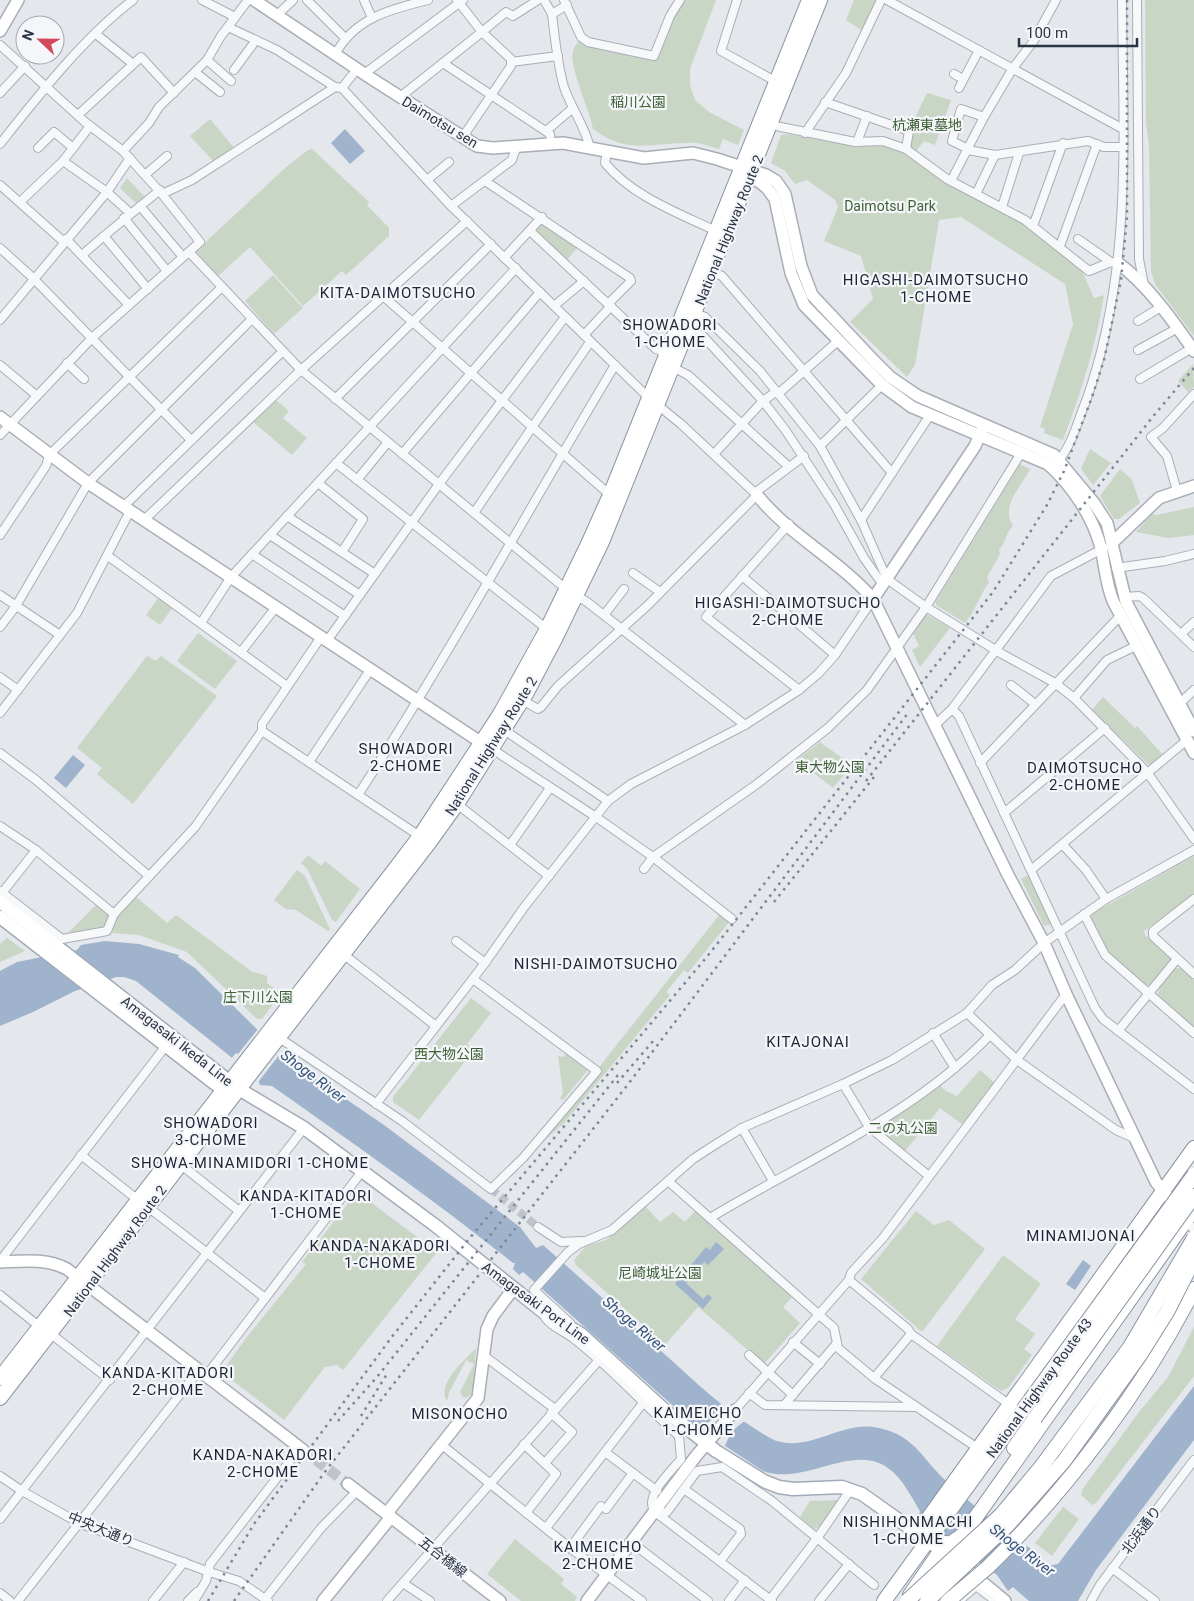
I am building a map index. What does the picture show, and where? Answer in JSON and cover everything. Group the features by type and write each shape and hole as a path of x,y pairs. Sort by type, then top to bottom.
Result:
{"highway":[{"name":"National Highway Route 2","path":"273,1039 424,839 457,804 503,707 546,629 577,595 610,495 672,367 712,272 748,172 775,81 809,0"},
{"name":"National Highway Route 2","path":"0,1398 46,1330 235,1083 343,954 424,839 486,746 522,700 577,595 618,506 654,402 665,353 716,231 771,125 820,0"},
{"name":"National Highway Route 2","path":"143,1204 180,1164 235,1083"},
{"path":"1017,1407 1023,1386 1194,1148"},
{"path":"1182,1164 1194,1176"},
{"name":"National Highway Route 43","path":"930,1531 956,1490 1017,1407 1194,1176"},
{"name":"National Highway Route 43","path":"978,1506 1035,1418 1194,1196"},
{"path":"906,1601 948,1544 964,1534 978,1506 1054,1408 1191,1220"},
{"path":"906,1601 1001,1515 1045,1462 1130,1347 1194,1238"},
{"path":"927,1601 1007,1526 1064,1461 1140,1355 1167,1312 1194,1259"},
{"path":"948,1601 1018,1537 1058,1492 1142,1377 1194,1289"},
{"name":"National Highway Route 2","path":"0,1378 46,1330"},
{"path":"1023,1386 1054,1408"},
{"path":"884,1601 930,1531"}],"main road":[{"name":"Amagasaki Ikeda Line","path":"1,895 56,946 102,984 235,1083"},
{"name":"Amagasaki Ikeda Line","path":"0,917 165,1047 235,1083"},
{"name":"Amagasaki Port Line","path":"235,1083 304,1128 363,1170 542,1311 581,1334 668,1413 764,1481 780,1487 793,1489 851,1488"},
{"path":"851,1488 930,1531 948,1544"}],"street":[{"path":"0,31 18,0"},
{"path":"0,144 47,87 115,14 133,0"},
{"path":"202,0 235,18"},
{"path":"123,151 148,123 159,107 207,60 248,0"},
{"name":"Daimotsu sen","path":"254,0 462,138 482,147 516,148 551,143 644,158 693,153 717,159 748,172 773,179 783,190 807,283 812,295 878,365 904,387 982,431"},
{"path":"277,15 293,0"},
{"path":"307,0 345,38"},
{"path":"364,0 372,18"},
{"path":"335,55 345,38 372,18 387,10 428,0"},
{"path":"400,97 506,12 513,16 538,0"},
{"path":"544,0 552,14 564,86 587,135 590,148"},
{"path":"552,14 568,3 581,37 588,42 654,56 670,16 680,0"},
{"path":"737,0 721,51 775,81"},
{"path":"805,133 846,73 882,0"},
{"path":"887,0 1123,129"},
{"path":"951,181 1013,68 1033,42 1056,0"},
{"path":"1060,459 1068,448 1093,381 1106,329 1123,204 1122,0"},
{"path":"1137,0 1139,260 1146,292"},
{"path":"82,255 140,206 161,192 192,180 338,87 460,1 482,32 512,62"},
{"path":"228,27 277,50 338,87 451,206 590,342 789,524 862,586 873,599 936,724 1008,875 1044,943 1066,994 1156,1182 1191,1220"},
{"path":"96,34 133,64"},
{"path":"234,70 256,40"},
{"path":"0,45 90,126 123,151 146,174 200,242 92,338 36,395 5,420 0,435"},
{"path":"959,88 979,50"},
{"path":"512,62 558,56"},
{"path":"78,115 140,57 174,93"},
{"path":"207,60 231,80"},
{"path":"462,138 512,62"},
{"path":"443,63 546,131 550,134 551,143"},
{"path":"0,93 25,66"},
{"path":"195,72 220,92"},
{"path":"954,74 964,79"},
{"path":"825,102 909,131 906,149"},
{"path":"546,131 573,108"},
{"path":"984,118 961,109 952,140 968,149 995,155 1019,153 1064,143 1088,141 1104,146 1123,147"},
{"path":"857,142 867,116"},
{"path":"771,125 857,142 883,140 906,149 951,181 1033,226 1089,271 1115,262"},
{"path":"20,202 63,161 90,126"},
{"path":"40,143 54,132 72,147"},
{"path":"1033,226 1064,143"},
{"path":"1060,246 1097,144"},
{"path":"451,206 512,160 516,148"},
{"path":"607,152 605,163 623,181 652,200 716,231"},
{"path":"1002,208 1019,153"},
{"path":"976,194 995,155"},
{"path":"146,174 167,156"},
{"path":"0,320 106,192 130,158"},
{"path":"63,161 106,192 127,216 167,272"},
{"path":"427,180 449,162"},
{"path":"748,172 769,190 775,199 791,273 802,302 882,385 901,400 930,415 982,431 1060,459 1094,502 1107,523 1124,597 1176,708"},
{"path":"485,181 542,217 630,278 631,281 584,335"},
{"path":"0,186 82,255 129,305"},
{"path":"140,206 186,254 222,287 301,370 510,542 745,725"},
{"path":"504,258 542,217"},
{"path":"144,520 301,370 467,221"},
{"path":"530,231 656,348 665,353"},
{"path":"104,236 148,289"},
{"path":"1078,239 1128,270 1161,307 1193,350 1140,379"},
{"path":"335,399 491,244"},
{"path":"0,248 33,278 191,440"},
{"path":"201,622 231,577 516,268"},
{"path":"712,272 722,276 892,472"},
{"path":"554,306 584,281"},
{"path":"0,536 46,466 49,455 222,287"},
{"path":"402,454 540,292"},
{"path":"383,296 610,495"},
{"path":"1138,321 1161,307"},
{"path":"695,313 705,317 734,343 778,392 820,446 861,520 885,582"},
{"path":"36,850 1,895 58,937 65,940 107,931 114,914 195,827 262,731 262,724 287,686 345,616 439,484 565,317"},
{"path":"0,627 16,606 88,484 161,408 252,319"},
{"path":"1138,350 1178,328"},
{"path":"688,329 702,335 763,401 804,456 834,504 864,558 885,582 997,651 1055,683 1074,698 1147,772 1194,839"},
{"path":"714,454 763,401 778,392 838,341"},
{"path":"474,513 590,342"},
{"path":"0,714 76,612 108,556 127,509 191,440 283,352"},
{"path":"67,363 84,379"},
{"path":"0,365 36,395"},
{"path":"358,795 419,702 486,582 615,365"},
{"path":"672,367 688,375 788,466"},
{"path":"820,446 882,385"},
{"path":"1177,491 1167,456 1151,436 1163,428 1194,394"},
{"path":"861,520 930,415"},
{"path":"5,420 88,484 596,817 653,857 732,919"},
{"path":"982,431 1021,453 1048,464 1057,472 1089,516 1102,550 1107,584 1121,615 1191,736 1194,753"},
{"path":"376,1104 486,963 520,912 596,817 598,811 608,801 644,776 745,725 799,690 818,674 835,655 885,582 982,431"},
{"path":"357,480 388,442"},
{"path":"644,869 653,857 757,784 828,728 867,690 891,659 897,647 926,607 1021,453"},
{"path":"522,700 538,709 542,707 558,686 623,629 757,494 788,466 804,456"},
{"path":"336,463 546,629"},
{"path":"318,483 363,519 342,552"},
{"path":"936,724 952,709 1051,576 1112,543 1152,502 1194,486"},
{"path":"287,516 374,574"},
{"path":"789,524 706,617 799,690"},
{"path":"270,535 360,595"},
{"path":"252,554 345,616"},
{"path":"1116,568 1165,561 1194,554"},
{"path":"108,556 287,686"},
{"path":"633,573 660,592"},
{"path":"742,576 835,655"},
{"path":"604,615 624,590"},
{"path":"0,595 60,635"},
{"path":"1124,597 1141,597 1194,647"},
{"path":"241,652 276,607"},
{"path":"980,762 1121,615"},
{"path":"1181,634 1194,622"},
{"path":"1074,698 1107,660 1138,645"},
{"path":"309,762 370,670"},
{"path":"0,677 18,690"},
{"path":"1011,685 1035,704"},
{"path":"1176,708 1194,690"},
{"path":"952,709 959,716 1095,1008 1103,1019 1194,1089"},
{"path":"1004,813 1105,728"},
{"path":"262,731 424,839"},
{"path":"510,734 608,801"},
{"path":"1031,870 1191,736"},
{"path":"0,753 36,780 149,876"},
{"path":"510,845 550,788"},
{"path":"457,804 549,876"},
{"path":"0,826 36,850 114,914"},
{"path":"1063,844 1086,870 1106,899"},
{"path":"581,1334 535,1291 537,1284 568,1252 612,1230 693,1160 742,1128 844,1084 892,1060 967,1013 992,985 1015,970 1044,943 1084,914 1106,899 1194,850"},
{"path":"1193,901 1153,931 1153,936 1194,974"},
{"path":"1084,914 1106,955 1194,1033"},
{"path":"456,941 486,963"},
{"path":"343,954 436,1026"},
{"path":"1118,1031 1148,992 1177,959"},
{"path":"273,1039 376,1104 436,1146 491,1189 523,1158 597,1071 473,979"},
{"path":"587,1601 631,1542 656,1513 708,1441 817,1314 849,1280 851,1273 882,1238 1066,994"},
{"path":"967,1013 1017,1060 1116,1130 1136,1139"},
{"path":"933,1033 955,1068"},
{"path":"710,1218 917,1098 971,1055 990,1035"},
{"path":"0,1262 165,1047"},
{"path":"844,1084 869,1127 929,1176"},
{"path":"0,1519 110,1380 304,1128"},
{"path":"742,1128 773,1181"},
{"path":"1182,1164 1178,1160 1194,1139"},
{"path":"81,1155 265,1298"},
{"path":"180,1164 239,1211"},
{"path":"18,1601 79,1523 265,1298 363,1170"},
{"path":"668,1181 834,1328 838,1348 874,1378 973,1445"},
{"path":"538,1227 560,1242 569,1243 591,1239"},
{"path":"0,1262 31,1261 51,1263 67,1269 301,1449 210,1564 194,1601"},
{"path":"849,1280 908,1329 911,1334 1017,1407"},
{"path":"323,1601 478,1398 489,1323 513,1289"},
{"path":"0,1295 110,1380"},
{"path":"542,1311 546,1320 572,1337 599,1360 643,1404 679,1436 681,1459 651,1498 651,1507 656,1513 771,1601 818,1538 851,1488"},
{"path":"874,1378 911,1334"},
{"path":"793,1342 820,1364"},
{"path":"785,1404 837,1343"},
{"path":"483,1355 553,1411 572,1432 545,1463"},
{"path":"749,1355 793,1395"},
{"path":"388,1601 432,1548 599,1360"},
{"path":"749,1393 765,1405 915,1407"},
{"path":"546,1528 643,1404"},
{"path":"524,1444 556,1474 526,1513"},
{"path":"442,1445 570,1548 642,1601"},
{"path":"605,1452 657,1490"},
{"name":"北浜通り","path":"1091,1601 1112,1568 1194,1460"},
{"path":"656,1513 667,1512 698,1471 722,1467 772,1501 874,1585"},
{"path":"570,1548 633,1473"},
{"name":"中央大通り","path":"0,1476 22,1491 79,1523 208,1572 244,1583 267,1600"},
{"path":"772,1501 780,1487"},
{"path":"267,1600 353,1488"},
{"name":"五合橋線","path":"353,1488 500,1601"},
{"path":"684,1489 740,1529 741,1534 720,1561"},
{"path":"631,1542 708,1601"},
{"path":"948,1544 1004,1600"},
{"path":"153,1601 184,1562"},
{"path":"819,1601 849,1564"},
{"path":"1112,1568 1155,1601"},
{"path":"728,1601 745,1580"},
{"path":"403,1583 430,1601"},
{"path":"959,1601 976,1586 993,1599 1004,1600"},
{"path":"188,1601 200,1589"},
{"path":"0,1593 10,1601"}],"green space":[{"name":"稲川公園","path":"685,0 716,0 690,69 690,85 695,100 709,112 744,130 738,145 723,139 719,149 697,143 644,146 619,143 606,138 593,129 576,77 572,58 576,45 579,40 589,46 657,59 673,19"},
{"path":"854,0 878,0 863,31 846,20"},
{"path":"1145,0 1194,0 1194,336 1155,284 1151,272 1149,145 1146,123"},
{"name":"杭瀬東墓地","path":"927,93 951,100 935,145 924,141 916,151 908,146 912,124"},
{"path":"210,119 235,149 214,162 190,136"},
{"name":"Daimotsu Park","path":"787,134 849,145 883,144 903,151 948,184 1021,222 1079,264 1094,298 1104,295 1087,369 1063,440 1044,433 1045,429 1040,427 1073,324 1065,284 961,217 939,220 915,365 907,377 850,322 873,299 861,256 824,241 838,207 835,200 807,180 795,184 785,171 771,163 781,135"},
{"path":"312,149 369,202 367,205 389,228 389,236 346,275 342,271 303,306 250,247 217,277 196,251 285,168"},
{"path":"127,178 145,197 137,204 120,188"},
{"path":"542,221 579,246 566,261 533,231"},
{"path":"273,275 303,308 274,334 245,301"},
{"path":"1193,364 1194,387 1188,392 1178,381"},
{"path":"275,399 289,411 283,418 307,438 292,455 252,421"},
{"path":"1090,449 1111,463 1093,485 1081,469"},
{"path":"1020,464 1030,469 1010,504 1009,511 1013,526 999,550 1000,554 987,577 989,582 965,623 936,605 936,601"},
{"path":"1120,469 1132,480 1140,503 1119,519 1114,519 1100,496"},
{"path":"1194,507 1194,535 1168,538 1136,532 1152,514 1157,515"},
{"path":"159,597 173,607 160,625 146,615"},
{"path":"926,614 950,628 920,667 912,650 919,646 913,633"},
{"path":"198,633 237,661 215,689 177,661"},
{"path":"147,656 156,661 161,656 217,696 133,804 97,774 102,768 77,748"},
{"path":"1103,697 1135,728 1137,726 1163,755 1153,764 1148,764 1092,710"},
{"name":"東大物公園","path":"820,742 852,765 833,788 797,760"},
{"path":"308,855 321,866 325,861 360,889 336,922 332,920 308,870 301,863"},
{"path":"1194,856 1194,894 1144,931 1145,935 1170,958 1170,962 1151,985 1146,985 1108,953 1091,917 1092,914"},
{"path":"297,870 305,876 330,929 328,931 296,910 286,909 274,900"},
{"path":"1029,875 1051,924 1044,926 1021,879"},
{"name":"庄下川公園","path":"135,896 167,923 176,915 251,971 267,976 267,983 281,993 262,1019 257,1019 187,952 139,935 112,933 116,917"},
{"path":"95,906 101,906 111,914 106,926 72,936 69,932"},
{"path":"720,914 730,921 688,973 684,970 666,992 670,995 564,1123 546,1139 544,1137"},
{"path":"7,938 25,951 0,962 0,944"},
{"path":"1176,968 1181,968 1194,980 1194,1029 1157,996 1160,987"},
{"name":"西大物公園","path":"471,998 491,1013 467,1044 474,1050 419,1120 393,1102 393,1097"},
{"path":"567,1052 587,1066 587,1071 563,1100 560,1098 563,1093 558,1056 564,1057"},
{"name":"二の丸公園","path":"980,1070 995,1083 963,1125 940,1108 905,1151 876,1127 877,1124 920,1100 939,1084 946,1091 957,1096"},
{"path":"357,1192 437,1252 343,1370 337,1365 325,1367 284,1420 224,1374 224,1369 246,1338 306,1264 302,1262"},
{"name":"尼崎城址公園","path":"645,1206 660,1222 673,1212 685,1222 695,1211 792,1297 783,1307 800,1323 764,1364 698,1307 665,1345 576,1265 574,1260 586,1246 606,1240"},
{"path":"916,1211 934,1225 949,1220 985,1249 922,1332 861,1279"},
{"path":"1003,1255 1041,1284 1015,1319 1035,1334 1024,1349 1032,1355 1008,1388 1001,1391 937,1346"},
{"path":"1194,1327 1194,1376 1096,1503 1092,1505 1081,1495 1082,1490 1139,1412 1168,1377"},
{"path":"476,1348 473,1393 466,1398 460,1392 474,1364 466,1360 449,1393 447,1401 445,1387 448,1380"},
{"path":"839,1500 820,1527 814,1529 800,1517 810,1501"},
{"path":"1063,1507 1079,1519 1052,1556 1035,1543"},
{"path":"515,1539 564,1579 561,1584 577,1597 575,1601 521,1601 487,1574"}],"water":[{"path":"345,129 365,151 350,164 331,143"},
{"path":"73,755 85,765 66,788 54,778"},
{"name":"Shoge River","path":"105,941 139,944 179,955 178,957 195,968 287,1059 384,1125 520,1227 536,1248 543,1245 700,1386 755,1429 770,1438 795,1443 860,1427 873,1427 897,1434 914,1446 954,1488 1025,1548 1027,1546 1032,1550 1030,1553 1047,1566 1058,1564 1194,1386 1194,1440 1096,1570 1078,1601 1029,1601 1013,1587 1008,1591 997,1575 918,1518 920,1511 904,1485 893,1472 879,1463 864,1460 847,1461 796,1473 779,1474 763,1471 698,1428 523,1272 519,1275 513,1269 515,1263 394,1173 272,1086 260,1085 231,1057 136,981 124,977 116,977 75,991 0,1026 0,971 17,962 77,950 81,945"},
{"path":"716,1242 724,1249 708,1265 704,1262 686,1283 703,1299 708,1294 712,1298 703,1309 675,1284 706,1247 710,1250"},
{"path":"1083,1260 1091,1266 1075,1290 1066,1284"}],"pier":[{"path":"258,1029 283,1050 259,1081 260,1087 230,1060 236,1053 238,1054"},
{"path":"722,1402 747,1419 731,1432 724,1448 698,1430 714,1418"}],"tunnel":[{"path":"491,1189 538,1227"},
{"path":"303,1450 348,1484"}],"railway":[{"path":"208,1601 254,1524 391,1338 469,1239 706,958 993,592 1047,505 1064,471 1092,397 1104,360 1121,280 1127,216 1127,0"},
{"path":"866,781 1155,414 1194,368"},
{"path":"234,1601 324,1473 629,1083 908,713"},
{"path":"774,902 874,777"},
{"path":"617,1083 654,1040"},
{"path":"338,1421 377,1377 618,1075"},
{"path":"361,1416 387,1374"}],"district":[{"name":"HIGASHI-DAIMOTSUCHO 1-CHOME","path":"936,288"},
{"name":"KITA-DAIMOTSUCHO","path":"398,293"},
{"name":"SHOWADORI 1-CHOME","path":"670,334"},
{"name":"HIGASHI-DAIMOTSUCHO 2-CHOME","path":"788,612"},
{"name":"SHOWADORI 2-CHOME","path":"406,758"},
{"name":"DAIMOTSUCHO 2-CHOME","path":"1085,776"},
{"name":"NISHI-DAIMOTSUCHO","path":"596,964"},
{"name":"KITAJONAI","path":"808,1042"},
{"name":"SHOWADORI 3-CHOME","path":"211,1132"},
{"name":"SHOWA-MINAMIDORI 1-CHOME","path":"250,1163"},
{"name":"KANDA-KITADORI 1-CHOME","path":"306,1204"},
{"name":"MINAMIJONAI","path":"1081,1236"},
{"name":"KANDA-NAKADORI 1-CHOME","path":"380,1254"},
{"name":"KANDA-KITADORI 2-CHOME","path":"168,1382"},
{"name":"MISONOCHO","path":"460,1414"},
{"name":"KAIMEICHO 1-CHOME","path":"698,1422"},
{"name":"KANDA-NAKADORI 2-CHOME","path":"263,1464"},
{"name":"NISHIHONMACHI 1-CHOME","path":"908,1530"},
{"name":"KAIMEICHO 2-CHOME","path":"598,1556"}]}
